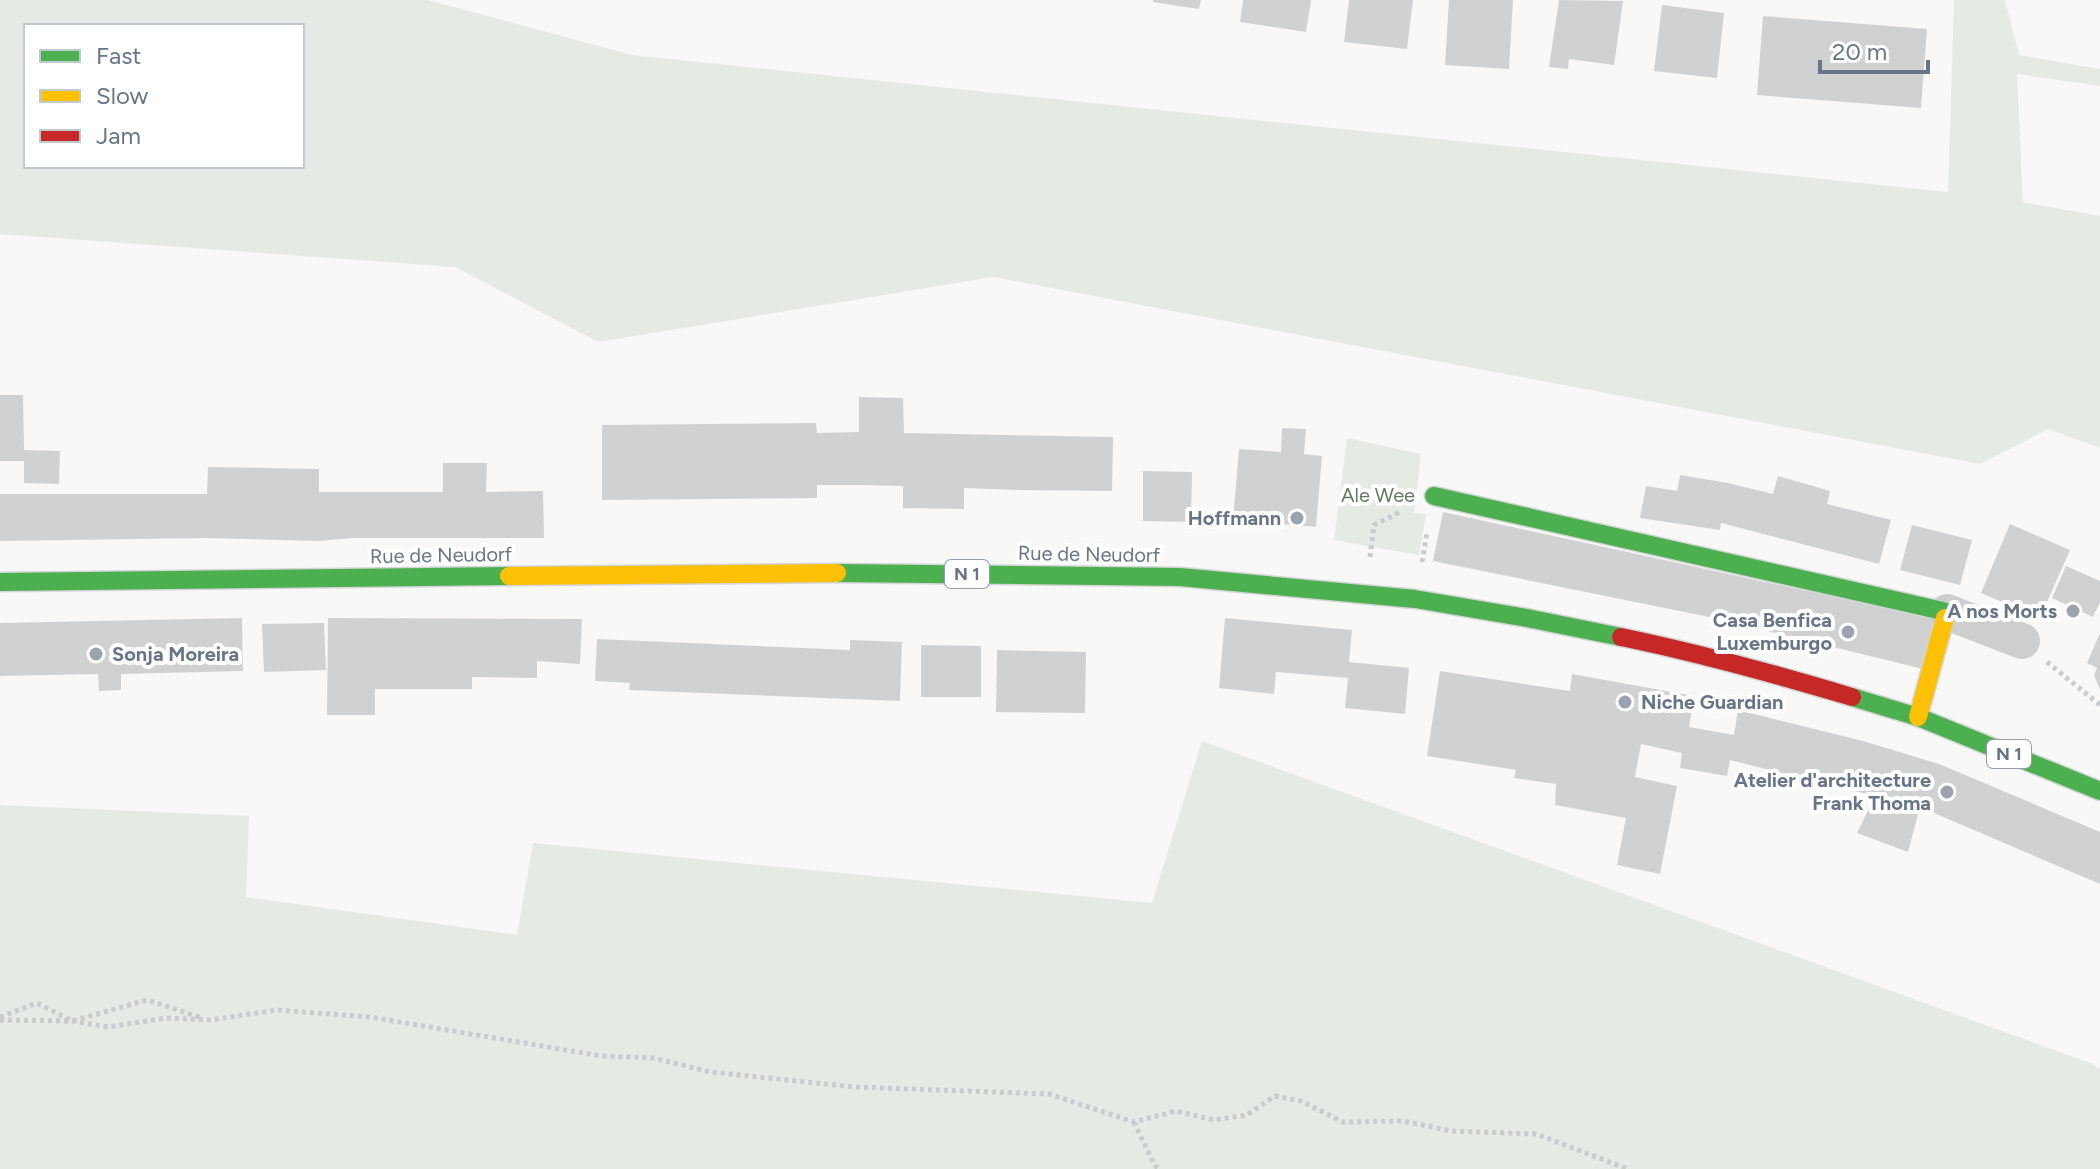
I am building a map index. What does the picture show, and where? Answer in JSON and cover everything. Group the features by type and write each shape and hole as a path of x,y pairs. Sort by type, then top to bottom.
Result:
{"main road":[{"path":"1434,496 1947,612 1918,717"},
{"name":"Rue de Neudorf","path":"0,582 782,573 1123,575 1180,577 1415,599 1681,649 1761,670 1918,717 2100,791"}],"street":[{"path":"1947,612 2022,641"}],"path":[{"path":"1371,547 1374,525 1434,496"},
{"path":"1415,599 1434,496"},
{"path":"2022,641 2100,705"},
{"path":"0,1019 37,1003 72,1021 147,1000 210,1020"},
{"path":"0,1019 72,1021 108,1027 166,1018 210,1020 277,1010 370,1017 602,1056 654,1058 710,1072 855,1087 1049,1094 1134,1122 1176,1111 1214,1120 1247,1115 1275,1096 1301,1101 1343,1122 1403,1121 1452,1131 1536,1134 1628,1169"},
{"path":"1134,1122 1158,1169"}],"green space":[{"path":"0,0 428,0 632,55 1948,192 1954,0 2005,0 2019,55 2100,69 2100,86 2017,74 2023,202 2100,216 2100,448 2048,429 1980,464 993,277 598,342 455,267 0,234"},
{"name":"Ale Wee","path":"1347,438 1421,454 1414,513 1426,514 1419,555 1334,540"},
{"path":"1202,741 2093,1064 2100,1069 2100,1169 0,1169 0,805 249,816 246,897 517,935 533,843 1152,903"}],"building":[{"path":"1153,0 1201,0 1199,9"},
{"path":"1243,0 1311,0 1306,32 1240,22"},
{"path":"1349,0 1413,0 1407,49 1344,42"},
{"path":"1449,0 1513,0 1509,69 1445,65"},
{"path":"1559,0 1623,1 1614,65 1569,59 1568,69 1549,67"},
{"path":"1662,5 1724,13 1717,78 1654,71"},
{"path":"1763,16 1927,29 1921,108 1757,95"},
{"path":"0,395 23,395 24,450 60,451 59,484 24,483 24,461 0,461"},
{"path":"859,397 903,398 904,433 1113,437 1112,491 964,488 964,509 903,508 903,486 817,485 817,498 602,500 602,425 816,423 817,433 859,432"},
{"path":"1282,428 1306,429 1304,454 1322,456 1316,527 1233,520 1239,449 1281,452"},
{"path":"443,463 487,463 486,492 543,491 544,538 0,541 0,494 207,494 208,467 319,469 319,492 443,492"},
{"path":"1143,471 1192,472 1191,522 1143,521"},
{"path":"1680,475 1773,494 1778,476 1830,491 1827,504 1891,520 1879,564 1721,523 1720,530 1640,518 1646,486 1677,491"},
{"path":"1443,512 1936,619 1923,669 1714,618 1433,561"},
{"path":"2010,524 2070,550 2040,618 1981,593"},
{"path":"1912,525 1972,540 1960,585 1900,570"},
{"path":"2066,566 2100,581 2100,602 2093,617 2052,598"},
{"path":"242,618 243,671 121,674 121,690 99,691 98,674 0,676 0,623"},
{"path":"328,618 582,619 580,664 537,661 537,678 472,677 472,689 375,689 375,715 327,715"},
{"path":"1225,618 1352,630 1349,662 1409,668 1405,714 1345,708 1348,678 1276,672 1274,694 1219,688"},
{"path":"324,623 326,670 264,672 262,624"},
{"path":"2100,633 2100,690 2094,675 2097,668 2087,663"},
{"path":"597,639 850,650 850,640 902,642 900,701 629,690 630,683 595,681"},
{"path":"921,645 981,646 981,697 921,697"},
{"path":"997,650 1086,652 1085,713 996,712"},
{"path":"1440,671 1570,691 1572,674 1694,696 1689,727 1734,735 1738,710 1863,741 1939,764 2100,832 2100,884 1920,807 1908,852 1857,833 1875,796 1730,760 1727,776 1680,768 1682,753 1641,744 1635,777 1677,786 1660,874 1617,865 1626,818 1555,805 1556,784 1514,778 1516,770 1427,756"}],"traffic: fast":[{"path":"1434,496 1947,612 1945,618"},
{"path":"837,573 1180,577 1415,599 1621,637"},
{"path":"0,582 509,576"},
{"path":"1852,697 1918,717 2100,791"}],"traffic: slow":[{"path":"509,576 837,573"},
{"path":"1918,717 1945,618"}],"traffic: jam":[{"path":"1621,637 1737,664 1852,697"}],"place":[{"name":"Hoffmann","path":"1297,518"},
{"name":"A nos Morts","path":"2073,611"},
{"name":"Casa Benfica Luxemburgo","path":"1848,632"},
{"name":"Sonja Moreira","path":"96,654"},
{"name":"Niche Guardian","path":"1625,702"},
{"name":"Atelier d'architecture Frank Thoma","path":"1947,792"}]}
